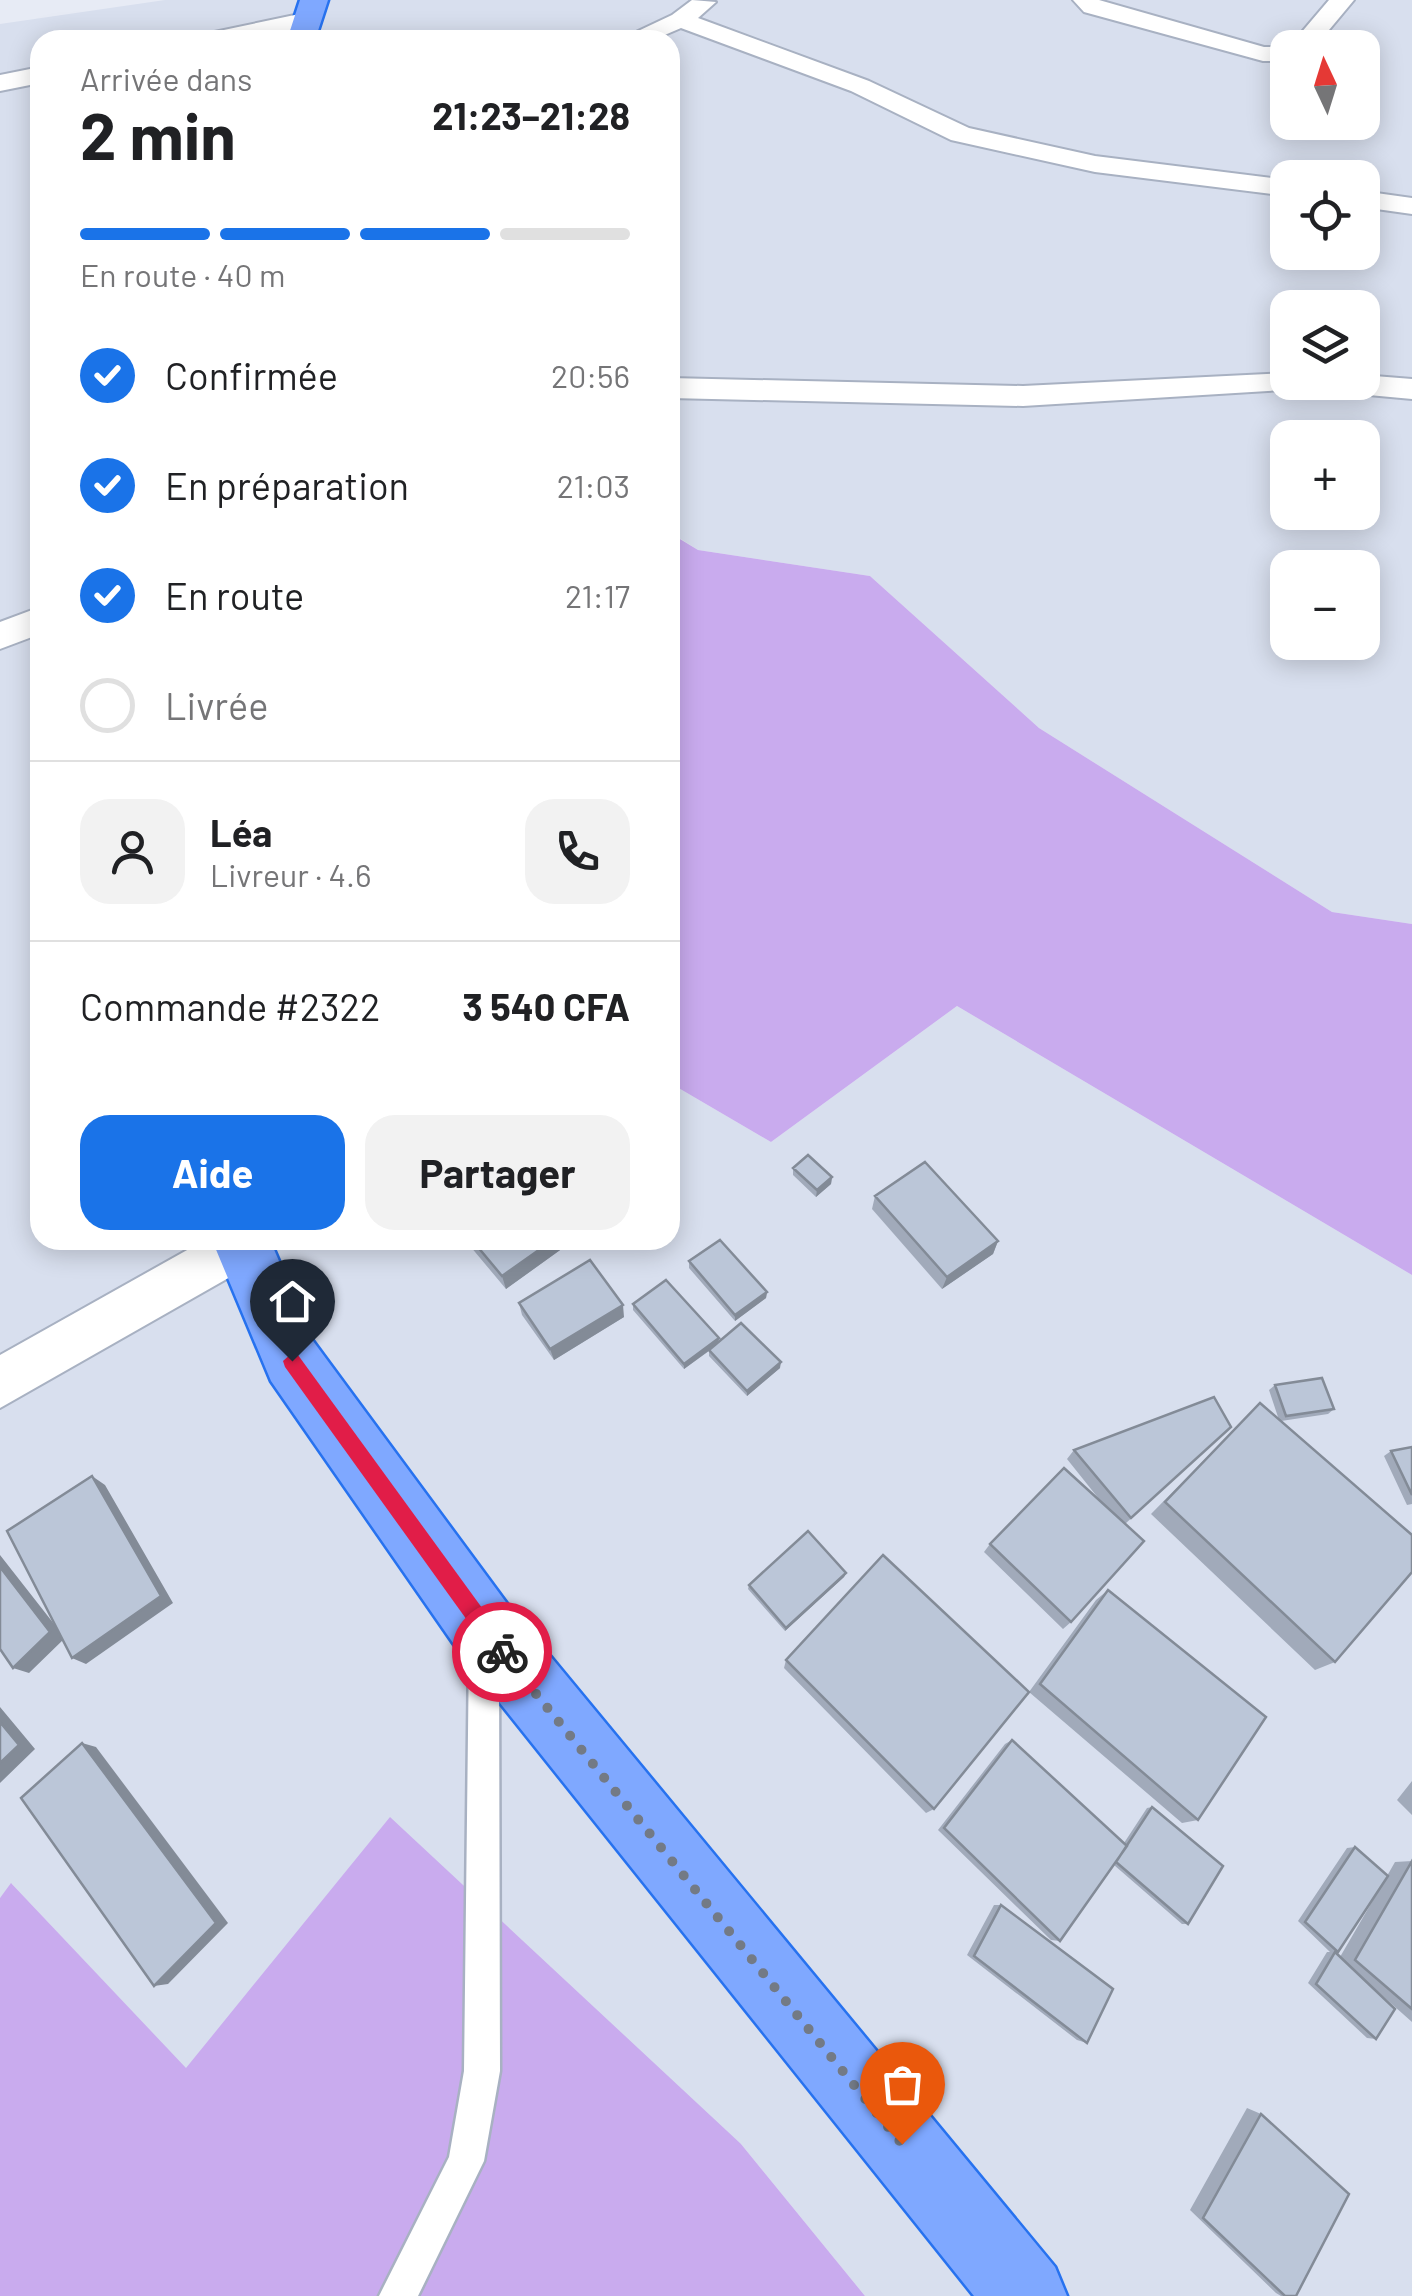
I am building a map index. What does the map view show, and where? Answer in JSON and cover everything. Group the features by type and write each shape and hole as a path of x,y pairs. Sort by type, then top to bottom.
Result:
{"highway":[{"path":"245,1250 292,1361 484,1629 1026,2296"}],"street":[{"path":"656,30 681,20 706,0"},
{"path":"1085,0 1092,7 1270,54"},
{"path":"1316,30 1342,0"},
{"path":"258,30 308,20"},
{"path":"681,20 860,86 960,134 1095,164 1270,186"},
{"path":"0,83 30,77"},
{"path":"1380,202 1412,206"},
{"path":"680,388 1023,396 1270,383"},
{"path":"1380,386 1412,389"},
{"path":"0,638 30,624"},
{"path":"0,1383 228,1250"}],"lane":[{"path":"398,2296 466,2161 482,2071 484,1629"}],"shaded area":[{"path":"165,0 1412,0 1412,924 1332,912 1039,728 870,576 698,550 680,538 680,30 30,30 30,1250 680,1250 680,1089 771,1142 957,1006 1412,1275 1412,2296 865,2296 741,2144 186,2069 12,1884 0,1898 0,24"},
{"path":"680,539 698,550 870,576 1039,728 1332,912 1412,924 1412,1275 957,1006 771,1142 680,1089"},
{"path":"390,1817 741,2144 865,2296 0,2296 0,1898 11,1883 186,2068"}],"building":[{"path":"808,1155 832,1177 817,1190 793,1168"},
{"path":"925,1162 998,1241 947,1277 875,1196"},
{"path":"720,1240 767,1292 735,1315 689,1261"},
{"path":"480,1250 539,1250 502,1276"},
{"path":"590,1260 623,1305 550,1349 519,1303"},
{"path":"666,1280 719,1338 684,1364 633,1304"},
{"path":"741,1323 781,1362 747,1391 709,1350"},
{"path":"1322,1378 1334,1409 1286,1416 1275,1385"},
{"path":"1214,1397 1231,1427 1131,1518 1074,1450"},
{"path":"1260,1403 1412,1535 1412,1572 1335,1662 1165,1502"},
{"path":"1412,1447 1412,1495 1391,1451"},
{"path":"1064,1468 1144,1541 1071,1622 990,1544"},
{"path":"92,1476 161,1596 72,1658 7,1531"},
{"path":"808,1531 846,1573 786,1628 749,1585"},
{"path":"883,1555 1029,1692 934,1809 786,1660"},
{"path":"0,1567 50,1632 13,1668 0,1649"},
{"path":"1108,1590 1266,1717 1198,1820 1040,1684"},
{"path":"0,1722 19,1745 0,1763"},
{"path":"1012,1740 1127,1846 1060,1941 944,1828"},
{"path":"82,1743 216,1923 154,1986 21,1798"},
{"path":"1152,1807 1223,1866 1188,1924 1116,1862"},
{"path":"1355,1847 1388,1876 1338,1952 1305,1922"},
{"path":"1412,1861 1412,2009 1355,1960"},
{"path":"1001,1905 1113,1989 1087,2043 974,1956"},
{"path":"1335,1952 1395,2009 1376,2039 1316,1984"},
{"path":"1261,2114 1349,2194 1296,2296 1285,2296 1203,2218"}],"way so far":[{"path":"502,1652 902,2144"}],"route":[{"path":"292,1361 502,1652"}]}
